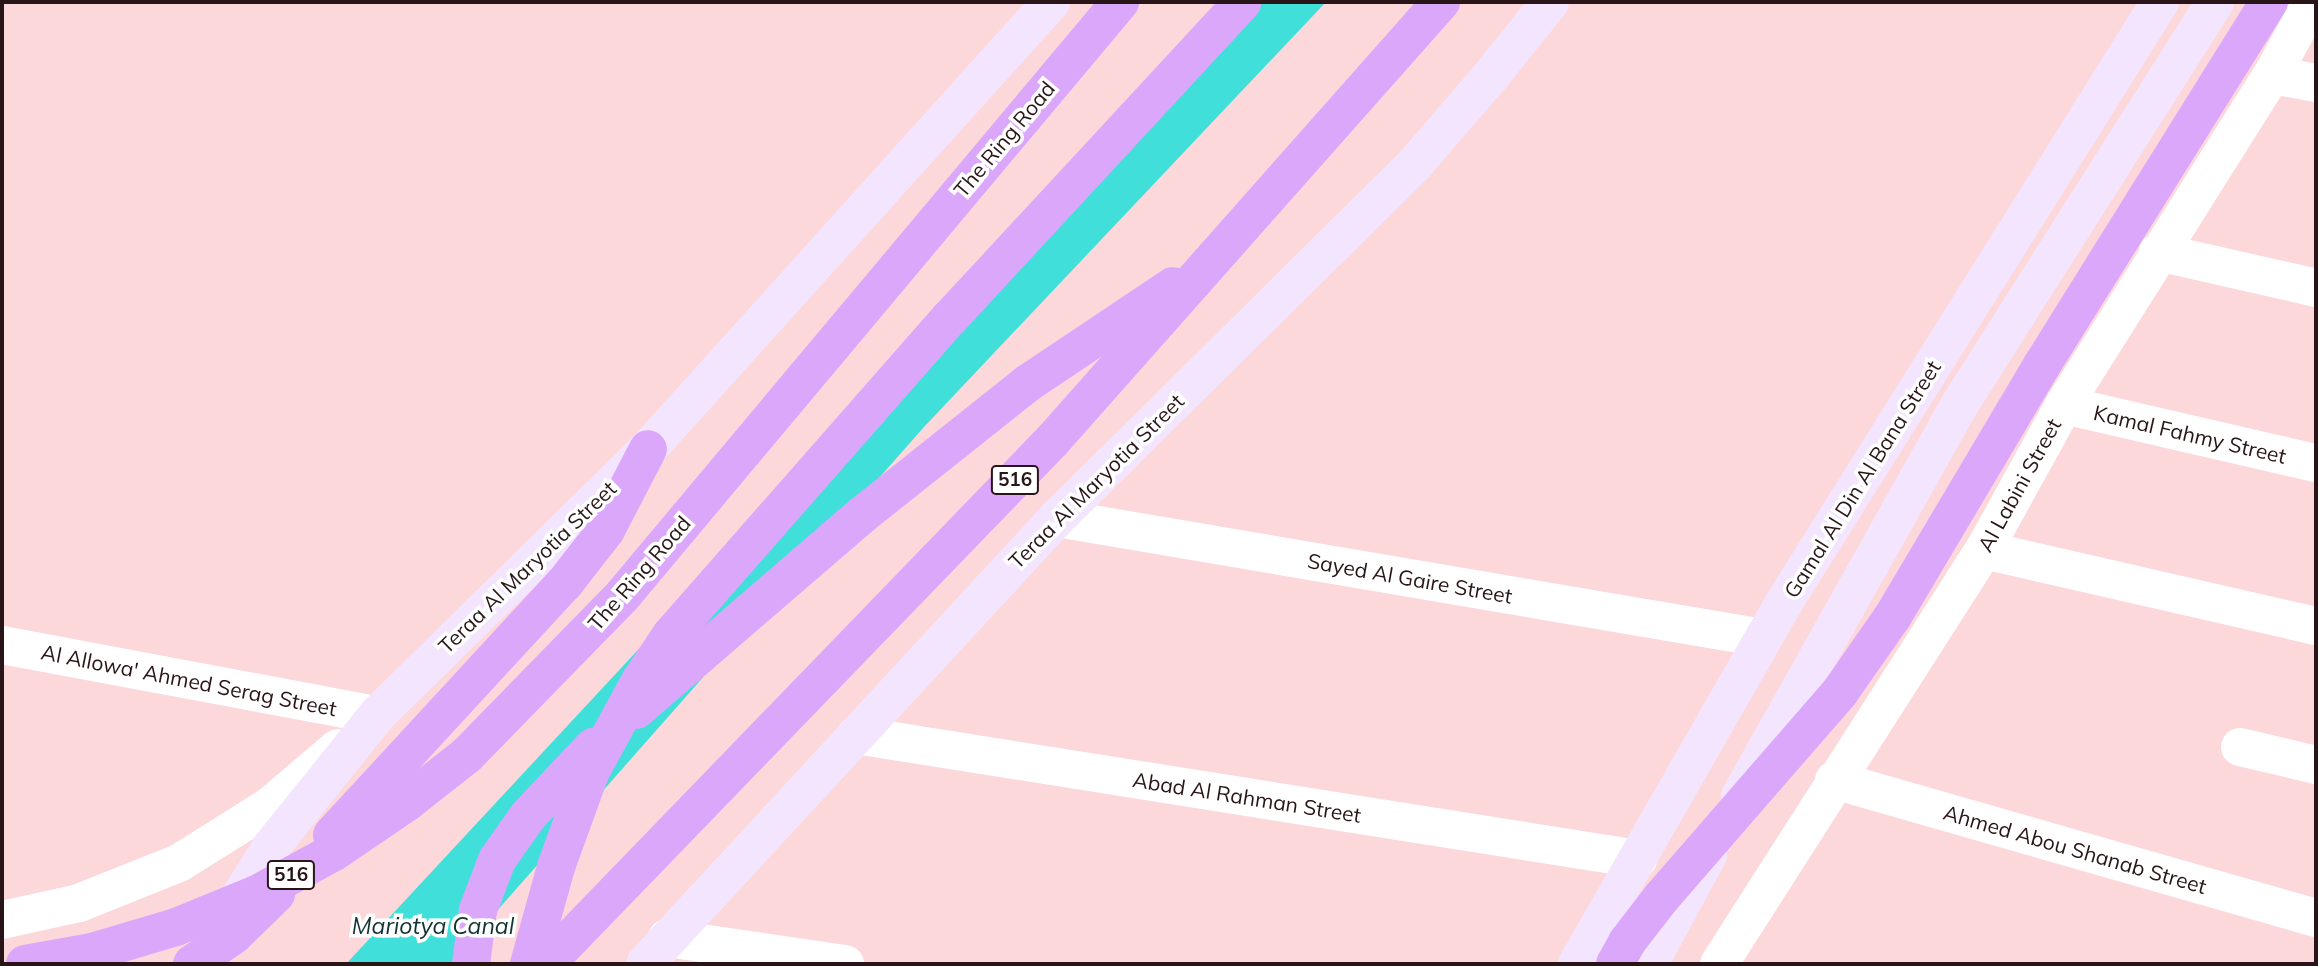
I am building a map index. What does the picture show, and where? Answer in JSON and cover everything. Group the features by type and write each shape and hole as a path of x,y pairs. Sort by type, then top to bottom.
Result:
{"highway":[{"name":"The Ring Road","path":"25,964 92,952 164,931 257,894 334,852 467,755 623,595 1120,2"},
{"path":"529,964 556,867 590,773 640,681 671,635 949,319 1243,2"},
{"name":"516","path":"546,964 1043,451 1441,2"},
{"path":"1615,964 1627,942 1661,898 1802,739 1848,681 1893,616 2042,365 2269,2"},
{"path":"471,964 478,910 497,860 528,816 588,751 862,515 1028,383 1220,254"},
{"path":"195,964 234,935 292,878 564,584 606,530 648,449"}],"main road":[{"name":"Teraa Al Maryotia Street","path":"195,964 271,847 377,715 648,449 1051,2"},
{"name":"Teraa Al Maryotia Street","path":"656,951 1057,518 1414,165 1550,2"},
{"name":"Gamal Al Din Al Bana Street","path":"1577,964 1763,638 2160,2"},
{"name":"Gamal Al Din Al Bana Street","path":"1649,964 1776,729 1960,404 2215,2"}],"street":[{"name":"Al Labini Street","path":"1719,964 1834,780 1984,550 2064,405 2272,75 2312,2"},
{"path":"2272,75 2316,83"},
{"path":"2158,252 2316,288"},
{"name":"Kamal Fahmy Street","path":"2064,405 2316,463"},
{"name":"Sayed Al Gaire Street","path":"1057,518 1763,638"},
{"path":"1984,550 2316,625"},
{"name":"Al Allowa' Ahmed Serag Street","path":"2,645 377,715"},
{"path":"2,919 79,903 179,863 270,806 377,715"},
{"name":"Abad Al Rahman Street","path":"856,735 1638,859"},
{"path":"2240,747 2316,765"},
{"name":"Ahmed Abou Shanab Street","path":"1834,780 2316,918"},
{"path":"656,951 845,964"}],"water":[{"name":"Mariotya Canal","path":"1240,2 1326,2 924,427 450,964 346,964"}]}
